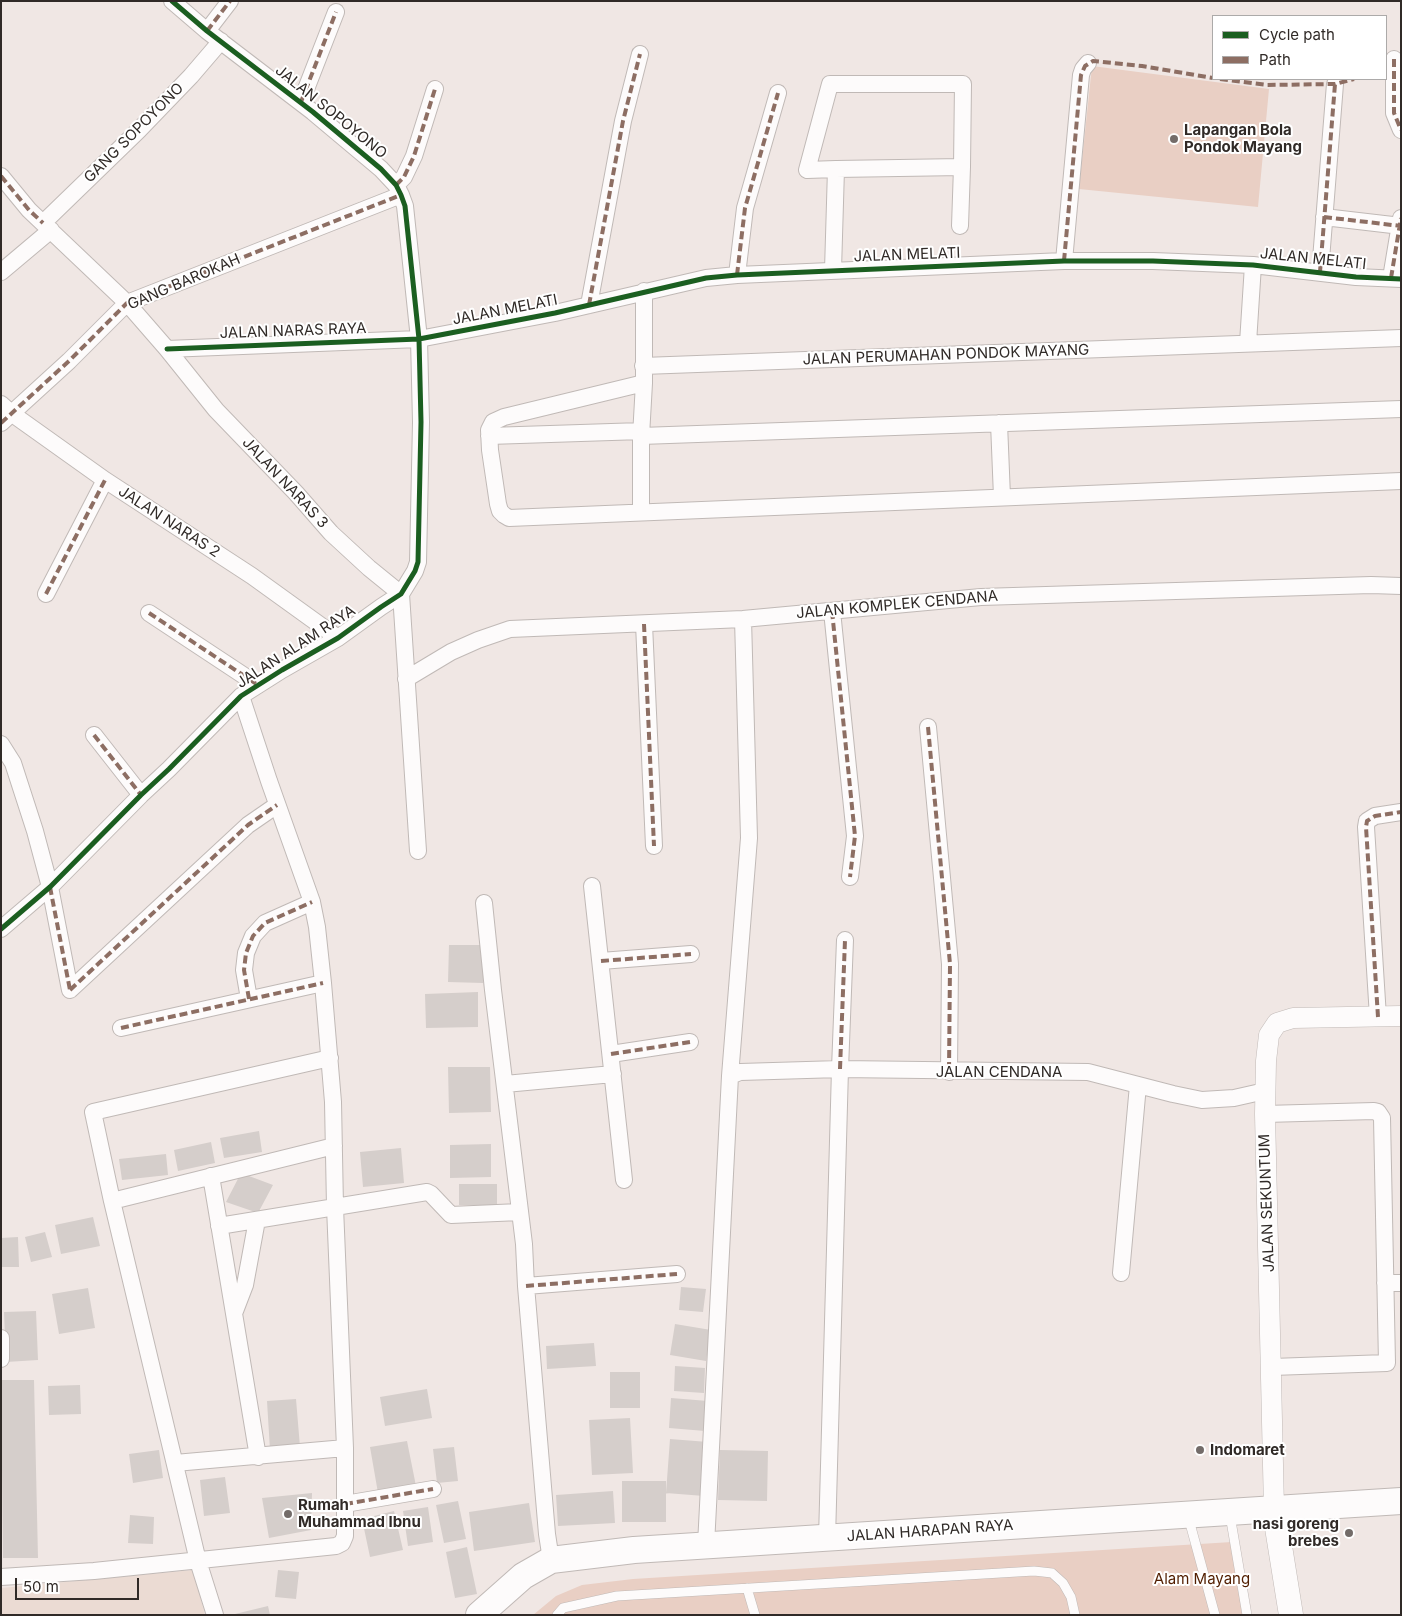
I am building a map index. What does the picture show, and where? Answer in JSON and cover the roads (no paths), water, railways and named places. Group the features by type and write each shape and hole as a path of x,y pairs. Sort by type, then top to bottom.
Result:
{"main road":[{"name":"JALAN HARAPAN RAYA","path":"479,1615 523,1576 551,1560 634,1550 706,1545 1401,1501"},
{"path":"1274,1509 1291,1615"}],"street":[{"name":"JALAN SOPOYONO","path":"172,1 207,31 301,102 381,169 398,190"},
{"path":"207,31 230,1"},
{"path":"301,102 336,12"},
{"name":"GANG SOPOYONO","path":"1,272 191,76 221,41"},
{"path":"589,305 623,121 640,54"},
{"path":"1394,59 1394,113 1401,130"},
{"path":"1064,261 1081,75 1088,63"},
{"path":"960,226 962,167 963,84 830,84 807,170 962,167"},
{"path":"1320,272 1334,84"},
{"path":"420,338 404,206 398,190 414,156 436,89"},
{"path":"737,275 745,208 778,93"},
{"path":"833,270 836,169"},
{"name":"JALAN NARAS 3","path":"1,176 29,210 127,303 216,410 331,532 369,568 401,594"},
{"name":"GANG BAROKAH","path":"4,413 69,361 127,303 398,190"},
{"path":"1324,217 1400,223 1396,279"},
{"name":"JALAN MELATI","path":"420,338 555,313 706,278 737,275 1064,261 1153,261 1253,265 1356,277 1396,279"},
{"path":"1248,344 1253,265"},
{"path":"641,512 644,291"},
{"name":"JALAN NARAS RAYA","path":"167,349 420,338"},
{"name":"JALAN ALAM RAYA","path":"1,929 50,888 141,794 241,696 338,638 381,606 401,594 415,571 419,552 420,338"},
{"name":"JALAN PERUMAHAN PONDOK MAYANG","path":"643,366 1401,338"},
{"path":"644,384 504,417 493,422 489,430 490,450 500,511 508,518 1401,481"},
{"path":"489,436 999,423 1401,408"},
{"name":"JALAN NARAS 2","path":"4,413 252,576 338,638"},
{"path":"999,423 1002,497"},
{"path":"46,594 105,480"},
{"name":"JALAN KOMPLEK CENDANA","path":"406,680 451,652 510,629 743,619 981,597 1371,585 1401,586"},
{"path":"401,594 418,851"},
{"path":"832,611 855,836 850,877"},
{"path":"149,613 258,685"},
{"path":"706,1545 730,1076 749,838 743,619"},
{"path":"644,624 654,846"},
{"path":"1,1577 94,1571 336,1546 342,1543 345,1536 345,1448 334,1146 330,1058 323,983 312,902 241,696"},
{"path":"928,727 950,964 949,1072"},
{"path":"94,735 141,794"},
{"path":"1,744 13,763 50,888 70,990 248,825 277,805"},
{"path":"1378,1017 1366,827 1367,821 1375,816 1401,812"},
{"path":"592,886 624,1180"},
{"path":"249,999 244,970 246,953 253,936 266,923 312,902"},
{"path":"484,903 492,990 524,1244 547,1534 551,1560"},
{"path":"827,1538 845,940"},
{"path":"601,961 691,954"},
{"path":"122,1028 323,983"},
{"name":"JALAN SEKUNTUM","path":"1274,1509 1265,1114 1269,1035 1277,1023 1293,1018 1401,1016"},
{"path":"611,1054 690,1042"},
{"path":"215,1615 198,1561 112,1201 93,1112 330,1058"},
{"name":"JALAN CENDANA","path":"730,1076 740,1072 840,1069 949,1072 1088,1072 1202,1100 1234,1098 1265,1091"},
{"path":"505,1084 613,1074"},
{"path":"1121,1273 1138,1085"},
{"path":"1265,1114 1374,1110 1380,1114 1382,1118 1393,1283 1394,1363 1272,1367"},
{"path":"112,1201 334,1146"},
{"path":"211,1176 258,1457"},
{"path":"219,1226 427,1192 451,1215 520,1212"},
{"path":"234,1314 245,1284 257,1220"},
{"path":"526,1286 677,1274"},
{"path":"1,1338 1,1358"},
{"path":"175,1464 345,1448"},
{"path":"345,1504 433,1489"}],"lane":[{"path":"1229,1512 1246,1615"},
{"path":"1187,1514 1214,1615"},
{"path":"557,1615 563,1608 617,1596 1034,1571 1052,1573 1063,1583 1071,1597 1075,1615"},
{"path":"747,1588 755,1615"}],"place":[{"name":"Lapangan Bola Pondok Mayang","path":"1174,139"},
{"name":"Indomaret","path":"1200,1450"},
{"name":"Rumah Muhammad Ibnu","path":"288,1514"},
{"name":"nasi goreng brebes","path":"1349,1533"}],"park label":[{"name":"Alam Mayang","path":"1202,1579"}]}
